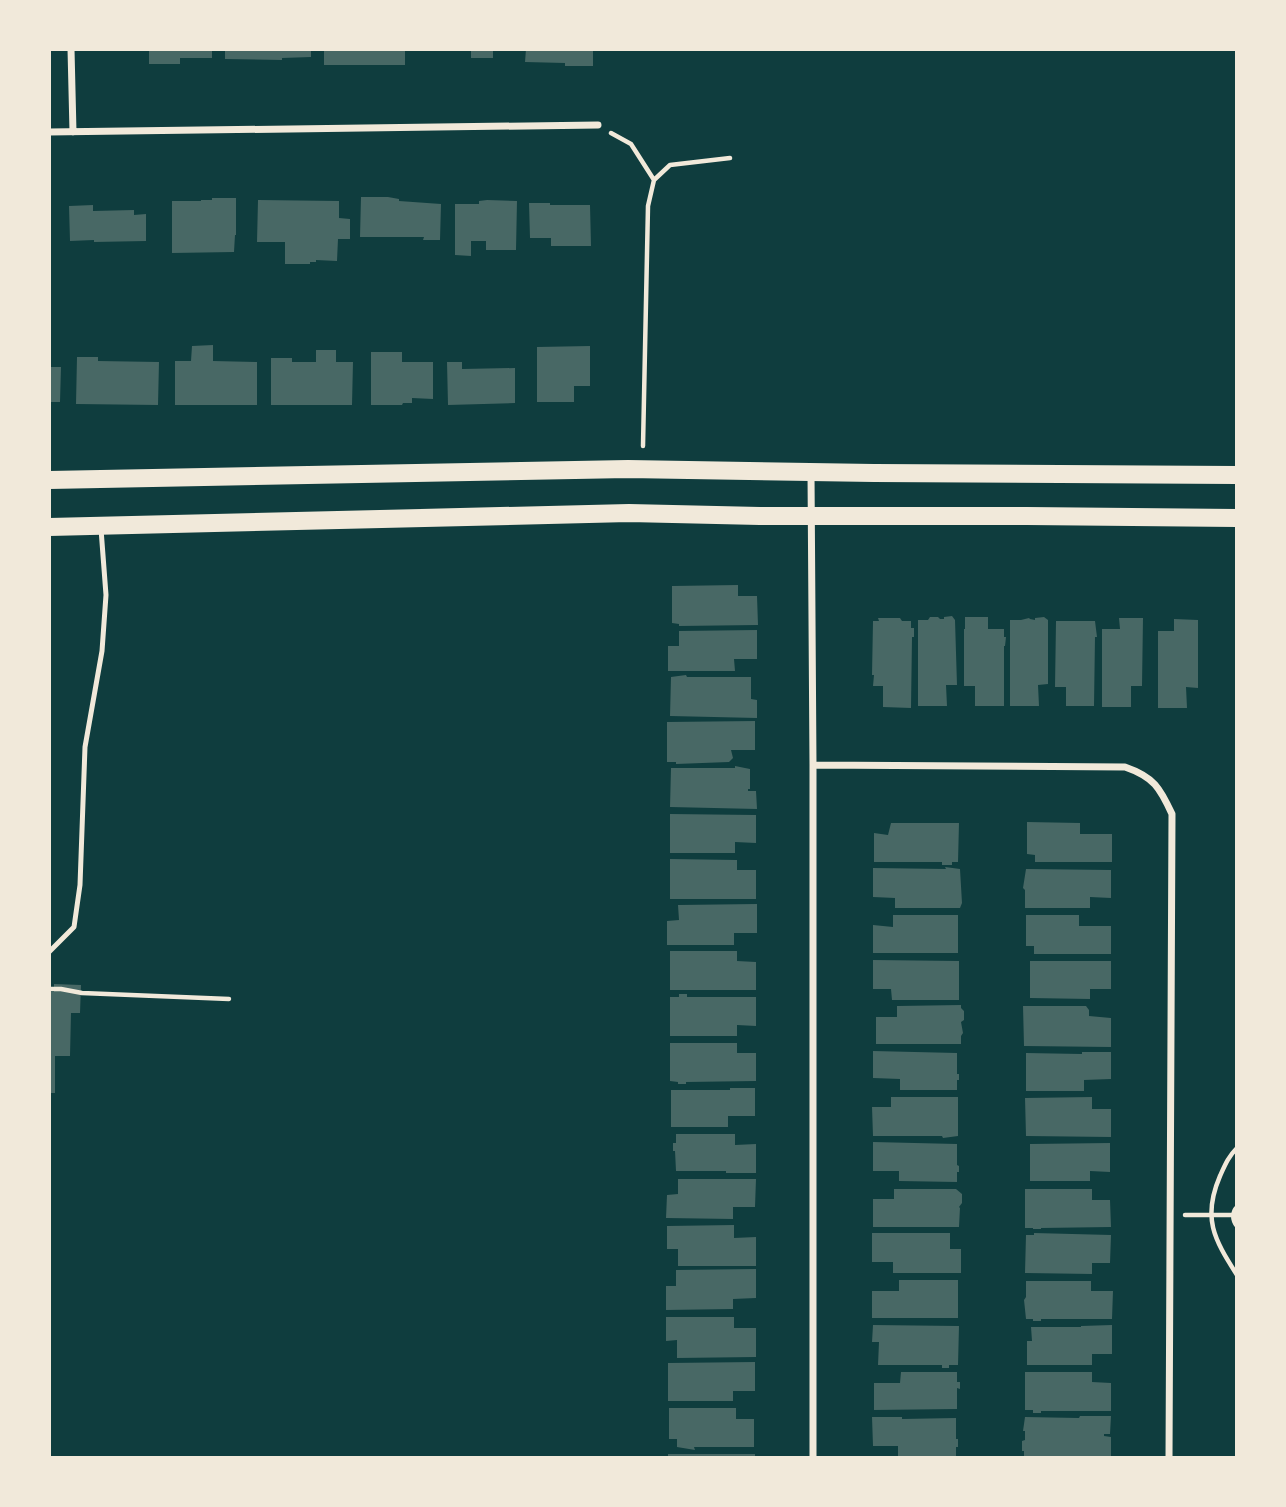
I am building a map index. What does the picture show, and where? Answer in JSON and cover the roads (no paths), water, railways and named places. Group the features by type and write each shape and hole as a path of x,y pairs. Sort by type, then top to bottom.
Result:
{"main road":[{"path":"49,480 643,469 1237,475"},
{"path":"49,527 629,513 1237,518"}],"street":[{"path":"71,49 73,132"},
{"path":"49,132 598,125"},
{"path":"811,472 813,1458"},
{"path":"813,765 1125,767 1142,774 1162,792 1172,814 1169,1458"}],"lane":[{"path":"49,952 74,927 80,885 85,747 102,651 106,595 100,526"}]}
